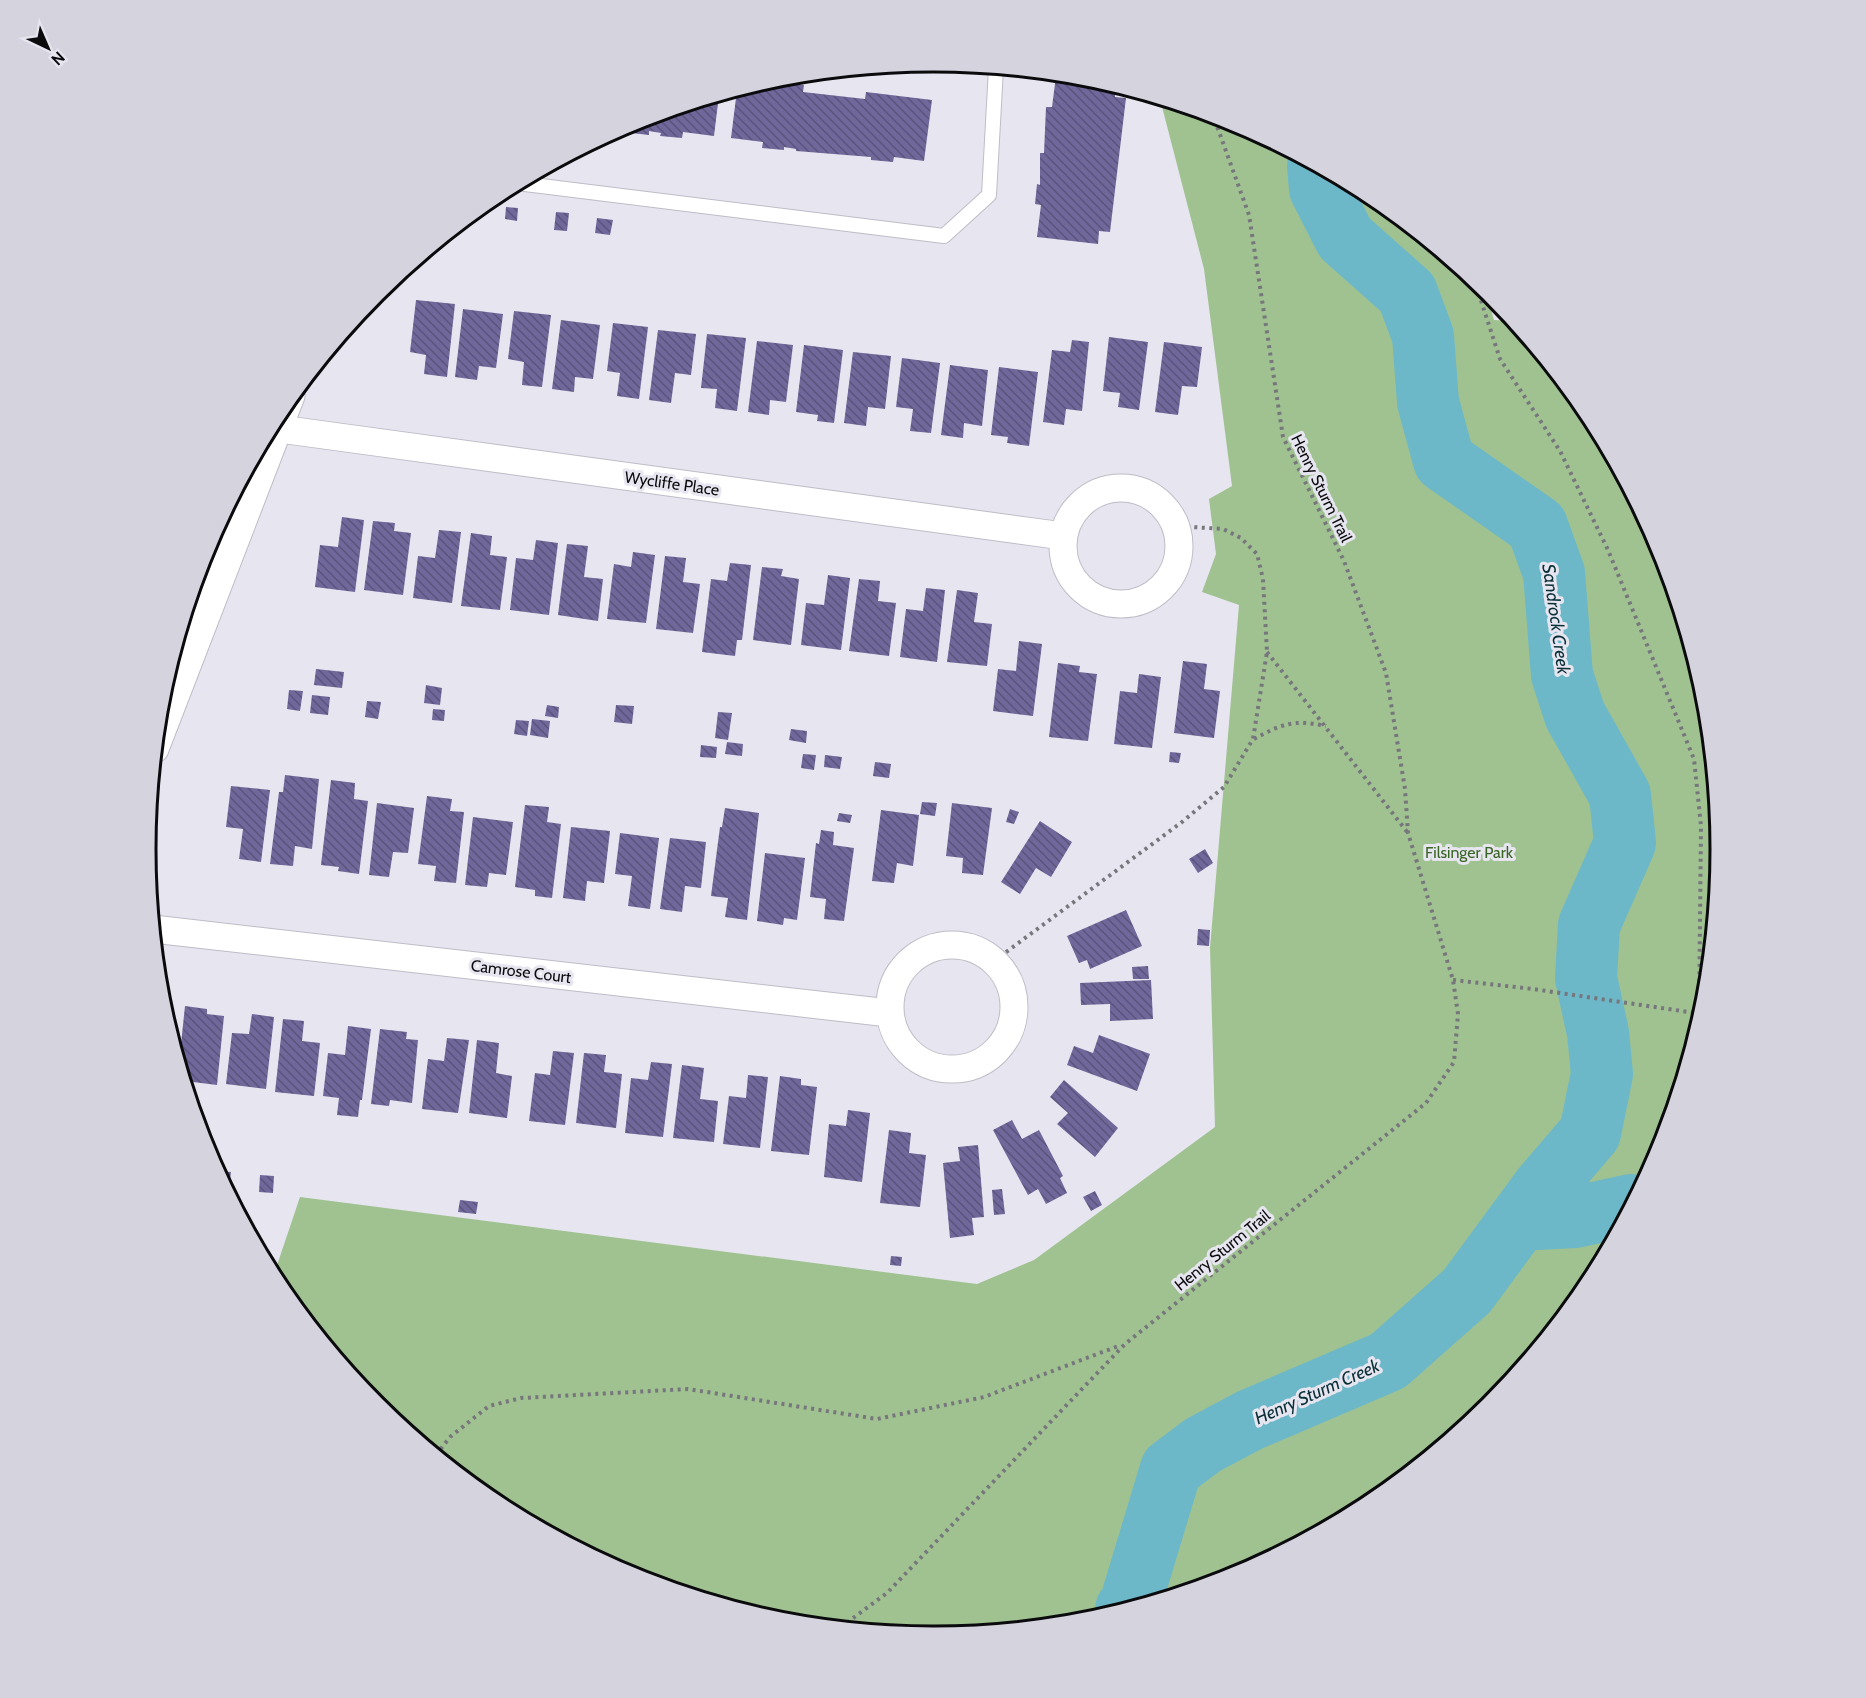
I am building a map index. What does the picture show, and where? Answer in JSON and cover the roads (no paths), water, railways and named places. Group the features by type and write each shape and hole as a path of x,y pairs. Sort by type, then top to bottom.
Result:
{"street":[{"path":"170,705 228,531 280,429"},
{"name":"Wycliffe Place","path":"280,429 1063,537"},
{"path":"1115,487 1135,489 1161,502 1176,526 1180,548 1176,568 1164,585 1151,596 1131,603 1117,604 1097,599 1080,588 1069,572 1064,557 1063,537 1070,517 1083,501 1104,489 1115,487"},
{"name":"Camrose Court","path":"161,930 890,1013"},
{"path":"956,945 973,948 994,961 1007,978 1014,1002 1010,1030 995,1053 972,1067 943,1070 924,1064 907,1051 895,1034 890,1013 890,997 897,976 907,964 924,951 956,945"}],"lane":[{"path":"531,185 944,236 989,195 996,75"}],"waterway":[{"name":"Sandrock Creek","path":"1131,1601 1171,1469 1203,1445 1250,1420 1388,1361 1467,1291 1542,1189 1590,1133 1602,1074 1598,1033 1586,978 1589,925 1625,843 1620,795 1575,715 1562,675 1554,573 1537,526 1444,461 1428,402 1423,336 1407,293 1345,238 1320,189 1319,174"},
{"name":"Henry Sturm Creek","path":"1519,1220 1575,1217 1623,1207"}],"park label":[{"name":"Filsinger Park","path":"1469,852"}]}
